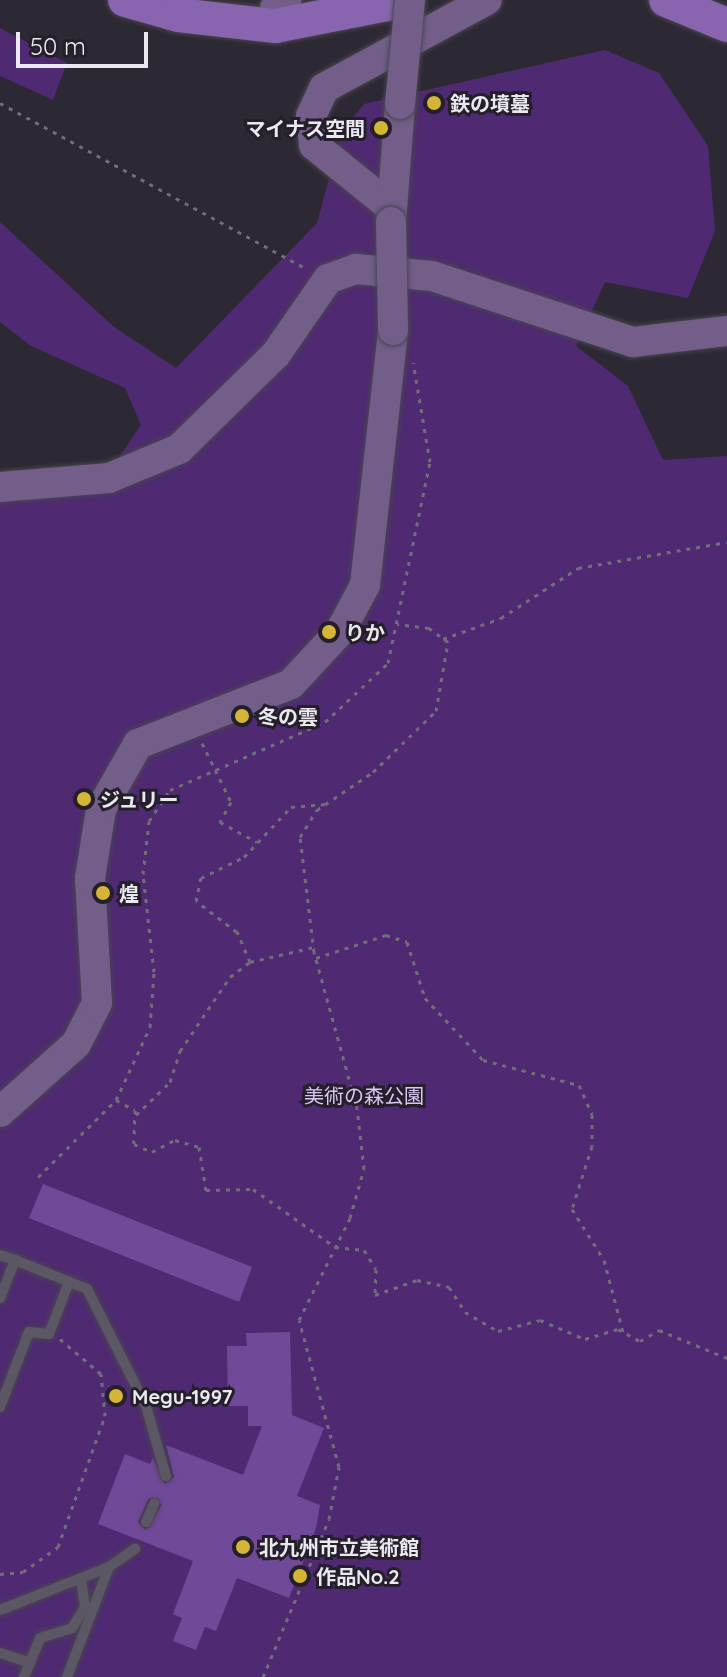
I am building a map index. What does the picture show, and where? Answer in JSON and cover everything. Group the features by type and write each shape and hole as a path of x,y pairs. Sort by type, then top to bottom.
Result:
{"main road":[{"path":"125,0 178,15 275,26 409,0"},
{"path":"182,0 280,4 357,0"},
{"path":"666,0 727,25"},
{"path":"707,0 727,8"}],"street":[{"path":"0,1112 76,1044 97,1003 90,878 101,809 138,744 291,684 353,607 367,571 393,340 391,215 409,0"},
{"path":"391,215 314,145 311,116 324,88 487,0"},
{"path":"0,487 109,478 179,449 276,354 328,279 392,267 633,342 727,331"}],"lane":[{"path":"0,1255 87,1289 114,1332 166,1476"},
{"path":"0,1298 15,1260"},
{"path":"0,1407 29,1332 49,1334 69,1282"},
{"path":"146,1522 154,1504"},
{"path":"0,1610 109,1567 135,1549"},
{"path":"67,1677 109,1567"},
{"path":"24,1677 40,1638 72,1628 85,1607 81,1578"},
{"path":"0,1653 30,1663"}],"path":[{"path":"0,103 328,279"},
{"path":"38,1177 116,1100 150,1027 154,972 143,874 149,821 170,790 216,767 325,722 360,696 388,663 430,462 422,386 413,360 393,340"},
{"path":"443,639 501,618 578,568 727,542"},
{"path":"263,1677 329,1519 339,1467 299,1320 335,1247 364,1169 357,1108 316,958 300,837 326,804 373,772 436,711 446,684 443,639 429,628 397,624"},
{"path":"191,723 216,767 231,802 220,822 257,842"},
{"path":"250,962 237,932 196,901 201,878 244,857 291,807 326,804"},
{"path":"316,958 386,935 407,942 425,998 483,1060 579,1085 592,1114 592,1146 572,1209 604,1260 623,1332"},
{"path":"314,947 250,962 230,977 186,1042 170,1082 136,1115 134,1144 152,1152 190,1140 199,1147 206,1190 253,1189 335,1247 364,1250 376,1269 375,1295 417,1280 449,1287 465,1312 498,1331 516,1320 540,1320 585,1339 623,1332 640,1341 659,1330 678,1334 691,1349 727,1358"},
{"path":"116,1100 136,1115"},
{"path":"0,1574 23,1572 58,1547 105,1416 101,1374 75,1347 49,1334"}],"green space":[{"path":"0,28 67,63 53,100 0,76"},
{"name":"美術の森公園","path":"605,50 659,73 708,146 715,231 688,298 605,282 576,346 628,386 663,460 727,456 727,1677 0,1677 0,498 94,494 141,425 125,388 31,346 0,322 0,222 114,327 176,368 317,223 342,131 364,104"}],"building":[{"path":"43,1184 252,1267 239,1302 29,1218"},
{"path":"290,1332 292,1415 324,1428 297,1496 320,1505 316,1528 289,1598 237,1578 216,1631 205,1627 196,1650 173,1641 182,1618 173,1614 193,1561 98,1524 125,1454 150,1464 153,1458 165,1484 174,1477 166,1445 243,1475 262,1426 248,1426 248,1406 228,1406 227,1346 247,1346 246,1333","holes":["149,1498 162,1504 146,1530 138,1522"]}],"place":[{"name":"鉄の墳墓","path":"434,103"},
{"name":"マイナス空間","path":"381,128"},
{"name":"りか","path":"329,632"},
{"name":"冬の雲","path":"242,716"},
{"name":"ジュリー","path":"84,799"},
{"name":"煌","path":"103,893"},
{"name":"Megu-1997","path":"116,1396"},
{"name":"北九州市立美術館","path":"243,1547"},
{"name":"作品No.2","path":"300,1576"}]}
